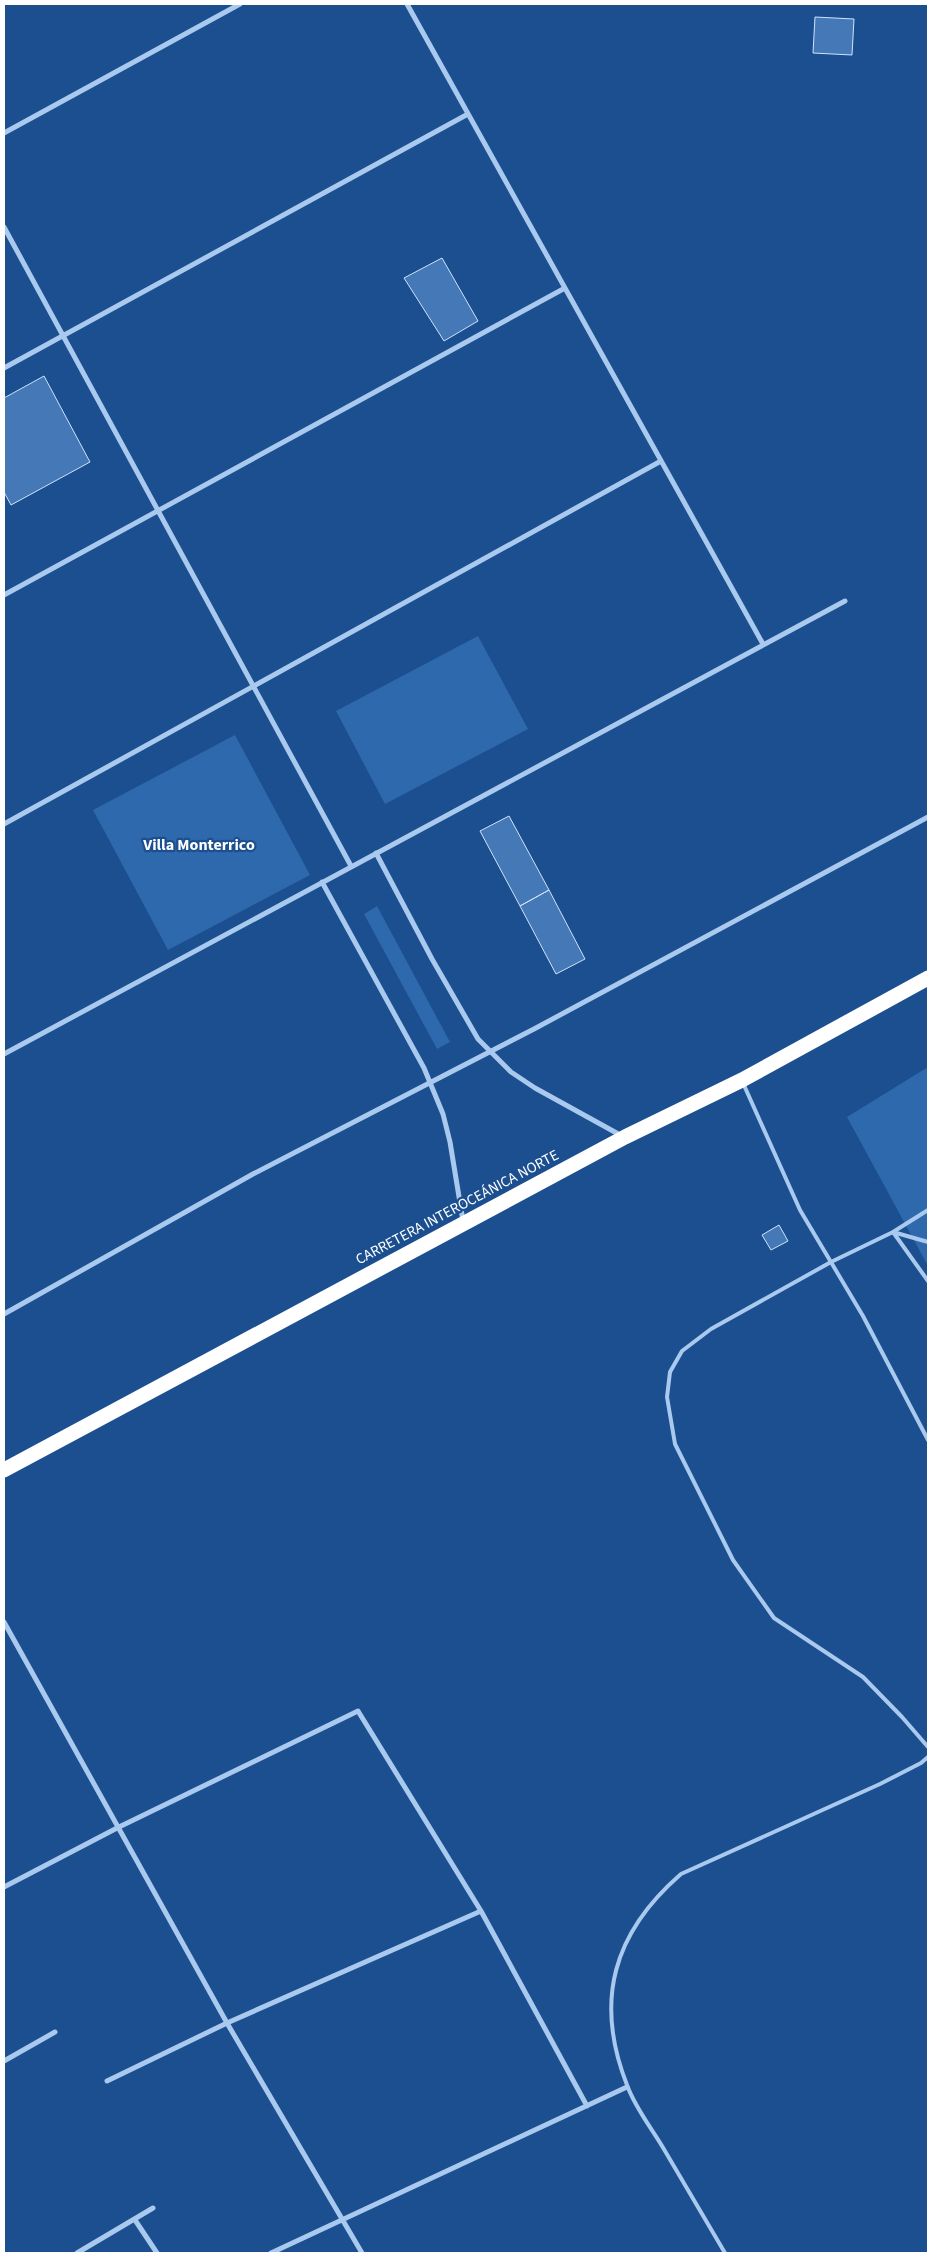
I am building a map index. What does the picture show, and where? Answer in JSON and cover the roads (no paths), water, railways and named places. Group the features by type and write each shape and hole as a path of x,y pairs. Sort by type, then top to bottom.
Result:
{"highway":[{"name":"CARRETERA INTEROCEÁNICA NORTE","path":"4,1470 625,1137 742,1080 928,978"}],"street":[{"path":"4,133 240,4"},
{"path":"407,4 763,644"},
{"path":"4,368 468,114"},
{"path":"4,227 351,866"},
{"path":"4,595 565,288"},
{"path":"4,824 661,461"},
{"path":"4,1054 845,601"},
{"path":"4,1314 253,1174 430,1083 928,817"},
{"path":"376,853 478,1039 511,1072 535,1088 625,1137"},
{"path":"322,882 430,1083 443,1114 450,1142 463,1224"},
{"path":"4,1622 227,2023 362,2253"},
{"path":"4,1888 119,1827 358,1711 481,1911 587,2106"},
{"path":"106,2081 227,2023 481,1911"},
{"path":"4,2061 55,2032"},
{"path":"272,2253 627,2087"},
{"path":"77,2253 153,2208"},
{"path":"135,2220 156,2253"}],"lane":[{"path":"742,1080 800,1210 896,1376 928,1440"},
{"path":"928,1210 893,1232 830,1262 710,1329 682,1351 670,1372 667,1398 675,1444 733,1560 774,1618 863,1677 928,1747"},
{"path":"893,1232 928,1242"},
{"path":"893,1232 928,1281"},
{"path":"725,2253 627,2087 611,2027 610,1997 618,1960 638,1921 657,1894 681,1874 880,1784 921,1764 928,1757"}],"district":[{"name":"Villa Monterrico","path":"199,844"}]}
